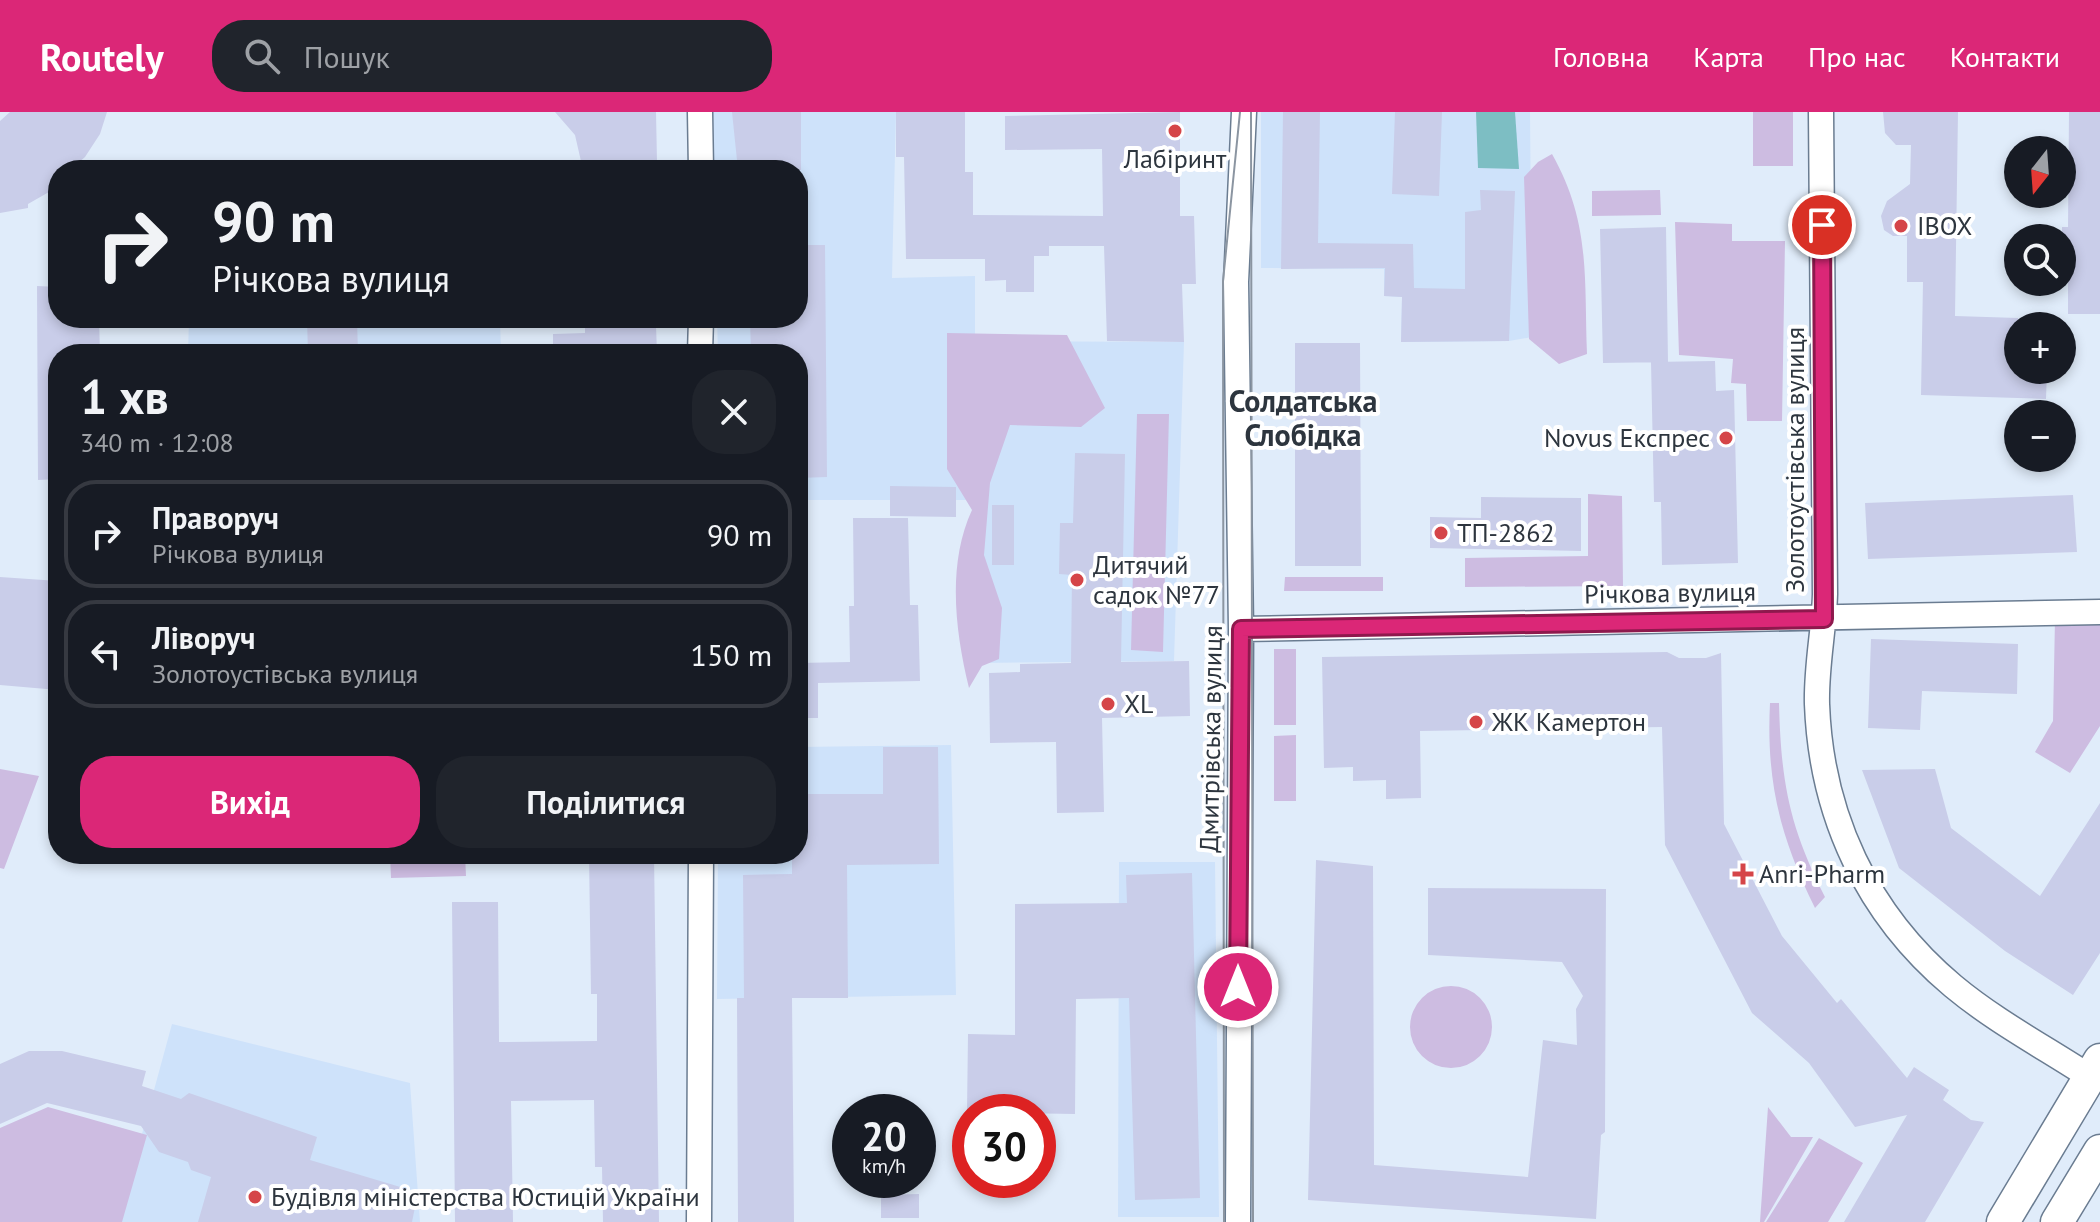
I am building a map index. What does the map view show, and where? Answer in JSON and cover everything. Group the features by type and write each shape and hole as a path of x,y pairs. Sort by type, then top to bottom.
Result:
{"main road":[{"path":"2003,1222 2095,1068"},
{"path":"2057,1222 2100,1151"}],"street":[{"path":"700,112 701,160"},
{"name":"Дмитрівська вулиця","path":"1238,1222 1241,629 1236,282 1244,112"},
{"name":"Золотоустівська вулиця","path":"1821,112 1824,619 1817,656 1821,752 1829,801 1858,872 1910,946 1953,986 2095,1068"},
{"name":"Річкова вулиця","path":"1241,629 2100,612"},
{"path":"699,1222 701,864"}],"shaded area":[{"path":"711,112 896,112 892,278 975,276 975,341 1184,342 1174,661 979,663 976,500 808,500 808,344 718,344 717,328 808,328 808,160 713,160"},
{"path":"1261,112 1530,112 1532,337 1509,341 1401,342 1402,297 1384,296 1384,269 1261,268"},
{"path":"1476,112 1515,112 1519,169 1478,168"},
{"path":"1753,112 1793,112 1793,166 1753,166"},
{"path":"1552,154 1574,204 1583,251 1586,300 1587,354 1559,364 1529,339 1524,177 1538,162"},
{"path":"1660,190 1661,215 1592,216 1592,191"},
{"path":"1675,222 1732,224 1732,241 1785,241 1782,421 1747,421 1746,384 1731,383 1733,359 1679,355"},
{"path":"189,328 500,328 501,344 188,344"},
{"path":"947,333 1067,335 1105,408 1081,427 1010,425 990,483 984,555 1002,608 999,659 982,666 969,688 957,621 956,575 964,531 972,510 947,469"},
{"path":"1137,414 1169,414 1163,652 1131,650"},
{"path":"1588,494 1622,496 1623,586 1465,587 1465,558 1588,556"},
{"path":"1285,577 1383,577 1383,591 1284,591"},
{"path":"2055,619 2100,619 2100,726 2070,773 2035,752 2053,721"},
{"path":"1274,649 1296,649 1296,725 1274,725"},
{"path":"1770,703 1779,703 1785,780 1795,825 1825,897 1815,908 1784,833 1778,808 1770,758"},
{"path":"1296,735 1296,801 1274,801 1274,736"},
{"path":"951,745 956,995 717,999 718,864 808,864 808,747"},
{"path":"0,769 39,776 4,869 0,868"},
{"path":"1119,862 1215,862 1219,1217 1118,1217"},
{"path":"390,864 465,864 466,876 391,878"},
{"path":"1451,986 1467,989 1480,998 1489,1011 1492,1027 1489,1043 1480,1056 1467,1065 1451,1068 1435,1065 1422,1056 1413,1043 1410,1027 1413,1011 1422,998 1435,989"},
{"path":"172,1024 410,1083 420,1222 118,1222"},
{"path":"48,1107 147,1135 122,1222 0,1222 0,1128"},
{"path":"1768,1107 1791,1137 1813,1137 1764,1222 1760,1222"},
{"path":"1819,1138 1863,1163 1828,1222 1766,1222"}],"building":[{"path":"10,112 107,112 100,134 82,160 48,160 48,193 28,204 28,208 0,213 0,121"},
{"path":"555,112 656,112 657,160 581,160 575,135"},
{"path":"732,112 801,112 801,160 737,160"},
{"path":"896,112 965,112 965,172 973,172 973,215 1103,216 1102,149 1005,150 1005,116 1180,112 1180,216 1194,216 1196,284 1182,284 1184,342 1107,341 1104,246 1049,246 1049,256 1034,256 1034,292 1006,292 1006,280 985,281 985,259 906,259 904,157 896,157"},
{"path":"1283,112 1320,112 1318,243 1413,244 1414,288 1465,289 1465,212 1481,210 1480,190 1515,191 1509,341 1401,342 1402,297 1384,296 1385,268 1281,269"},
{"path":"1395,112 1442,112 1439,196 1392,194"},
{"path":"1883,112 1958,112 1955,316 2004,318 2004,384 2047,384 2046,399 1921,395 1923,282 1907,282 1907,236 1893,236 1884,230 1881,216 1887,201 1910,184 1911,145 1896,145 1885,133"},
{"path":"2069,112 2100,112 2100,314 2068,312 2068,296 2076,296 2076,224 2068,224 2068,208 2076,208 2076,136 2069,136"},
{"path":"1666,227 1668,362 1603,363 1600,229"},
{"path":"808,245 825,245 827,477 808,478 808,344 751,344 750,328 808,328"},
{"path":"37,286 48,287 48,328 99,328 100,344 48,344 48,480 38,480"},
{"path":"307,328 357,328 358,344 308,344"},
{"path":"585,328 656,328 657,344 553,344 553,334 585,333"},
{"path":"1295,343 1360,343 1361,566 1295,566"},
{"path":"1715,361 1716,391 1734,390 1738,563 1662,565 1661,502 1654,502 1651,362"},
{"path":"1075,453 1125,454 1121,662 1189,661 1190,716 1102,718 1104,812 1057,813 1056,742 990,743 989,673 1020,672 1020,664 1071,663 1072,575 1059,574 1060,523 1073,523"},
{"path":"890,486 956,487 956,517 890,516"},
{"path":"2073,495 2077,552 1868,559 1865,503"},
{"path":"1481,497 1581,498 1581,551 1430,548 1430,517 1481,518"},
{"path":"992,505 1014,505 1014,565 992,565"},
{"path":"853,518 908,518 910,605 918,605 920,681 818,683 818,718 808,718 808,663 850,662 849,606 854,606"},
{"path":"0,577 48,580 48,689 0,685"},
{"path":"1871,639 2018,644 2017,694 1922,691 1920,730 1868,728"},
{"path":"1667,652 1679,658 1706,658 1721,653 1724,824 1782,936 1837,1003 1841,999 1907,1078 1914,1067 1949,1090 1943,1100 1971,1120 1984,1122 1925,1222 1844,1222 1907,1115 1855,1127 1809,1063 1752,1013 1665,845 1662,727 1420,731 1421,798 1386,799 1386,780 1353,781 1353,767 1324,768 1322,657"},
{"path":"883,747 938,747 939,864 847,865 848,998 792,998 794,1222 738,1222 737,998 744,998 743,875 792,874 792,864 808,864 808,794 883,794"},
{"path":"1935,769 1951,828 2040,896 2100,803 2100,953 2073,995 2005,951 1899,868 1862,770"},
{"path":"1316,860 1373,866 1374,1165 1528,1177 1543,1040 1577,1045 1576,1009 1583,996 1562,962 1428,955 1428,888 1606,889 1605,1132 1601,1135 1596,1219 1308,1200"},
{"path":"589,864 654,864 659,1222 603,1222 602,1167 595,1167 594,1100 511,1101 513,1222 455,1222 452,902 498,902 499,1042 597,1041 597,994 591,994"},
{"path":"1192,873 1200,1198 1135,1200 1129,998 1076,999 1075,1114 1056,1114 1056,1094 967,1094 968,1034 1015,1035 1015,904 1127,903 1126,875"},
{"path":"29,1051 62,1051 146,1071 142,1086 181,1099 189,1093 317,1137 310,1160 407,1189 416,1202 412,1222 198,1222 211,1177 191,1170 188,1162 159,1152 141,1126 47,1103 0,1124 0,1064"},
{"path":"881,1198 919,1198 919,1218 881,1218"}],"tram line":[{"path":"1224,1222 1223,281 1240,112"},
{"path":"1251,112 1253,1222"}],"place":[{"name":"Лабіринт","path":"1175,131"},
{"name":"IBOX","path":"1901,226"},
{"name":"Novus Експрес","path":"1726,438"},
{"name":"ТП-2862","path":"1441,533"},
{"name":"Дитячий садок №77","path":"1077,580"},
{"name":"XL","path":"1108,704"},
{"name":"ЖК Камертон","path":"1476,722"},
{"name":"Anri-Pharm","path":"1743,874"},
{"name":"Будівля міністерства Юстицій України","path":"255,1197"}],"district":[{"name":"Солдатська Слобідка","path":"1303,419"}],"route":[{"path":"1238,987 1241,629 1824,619 1822,225"}]}
